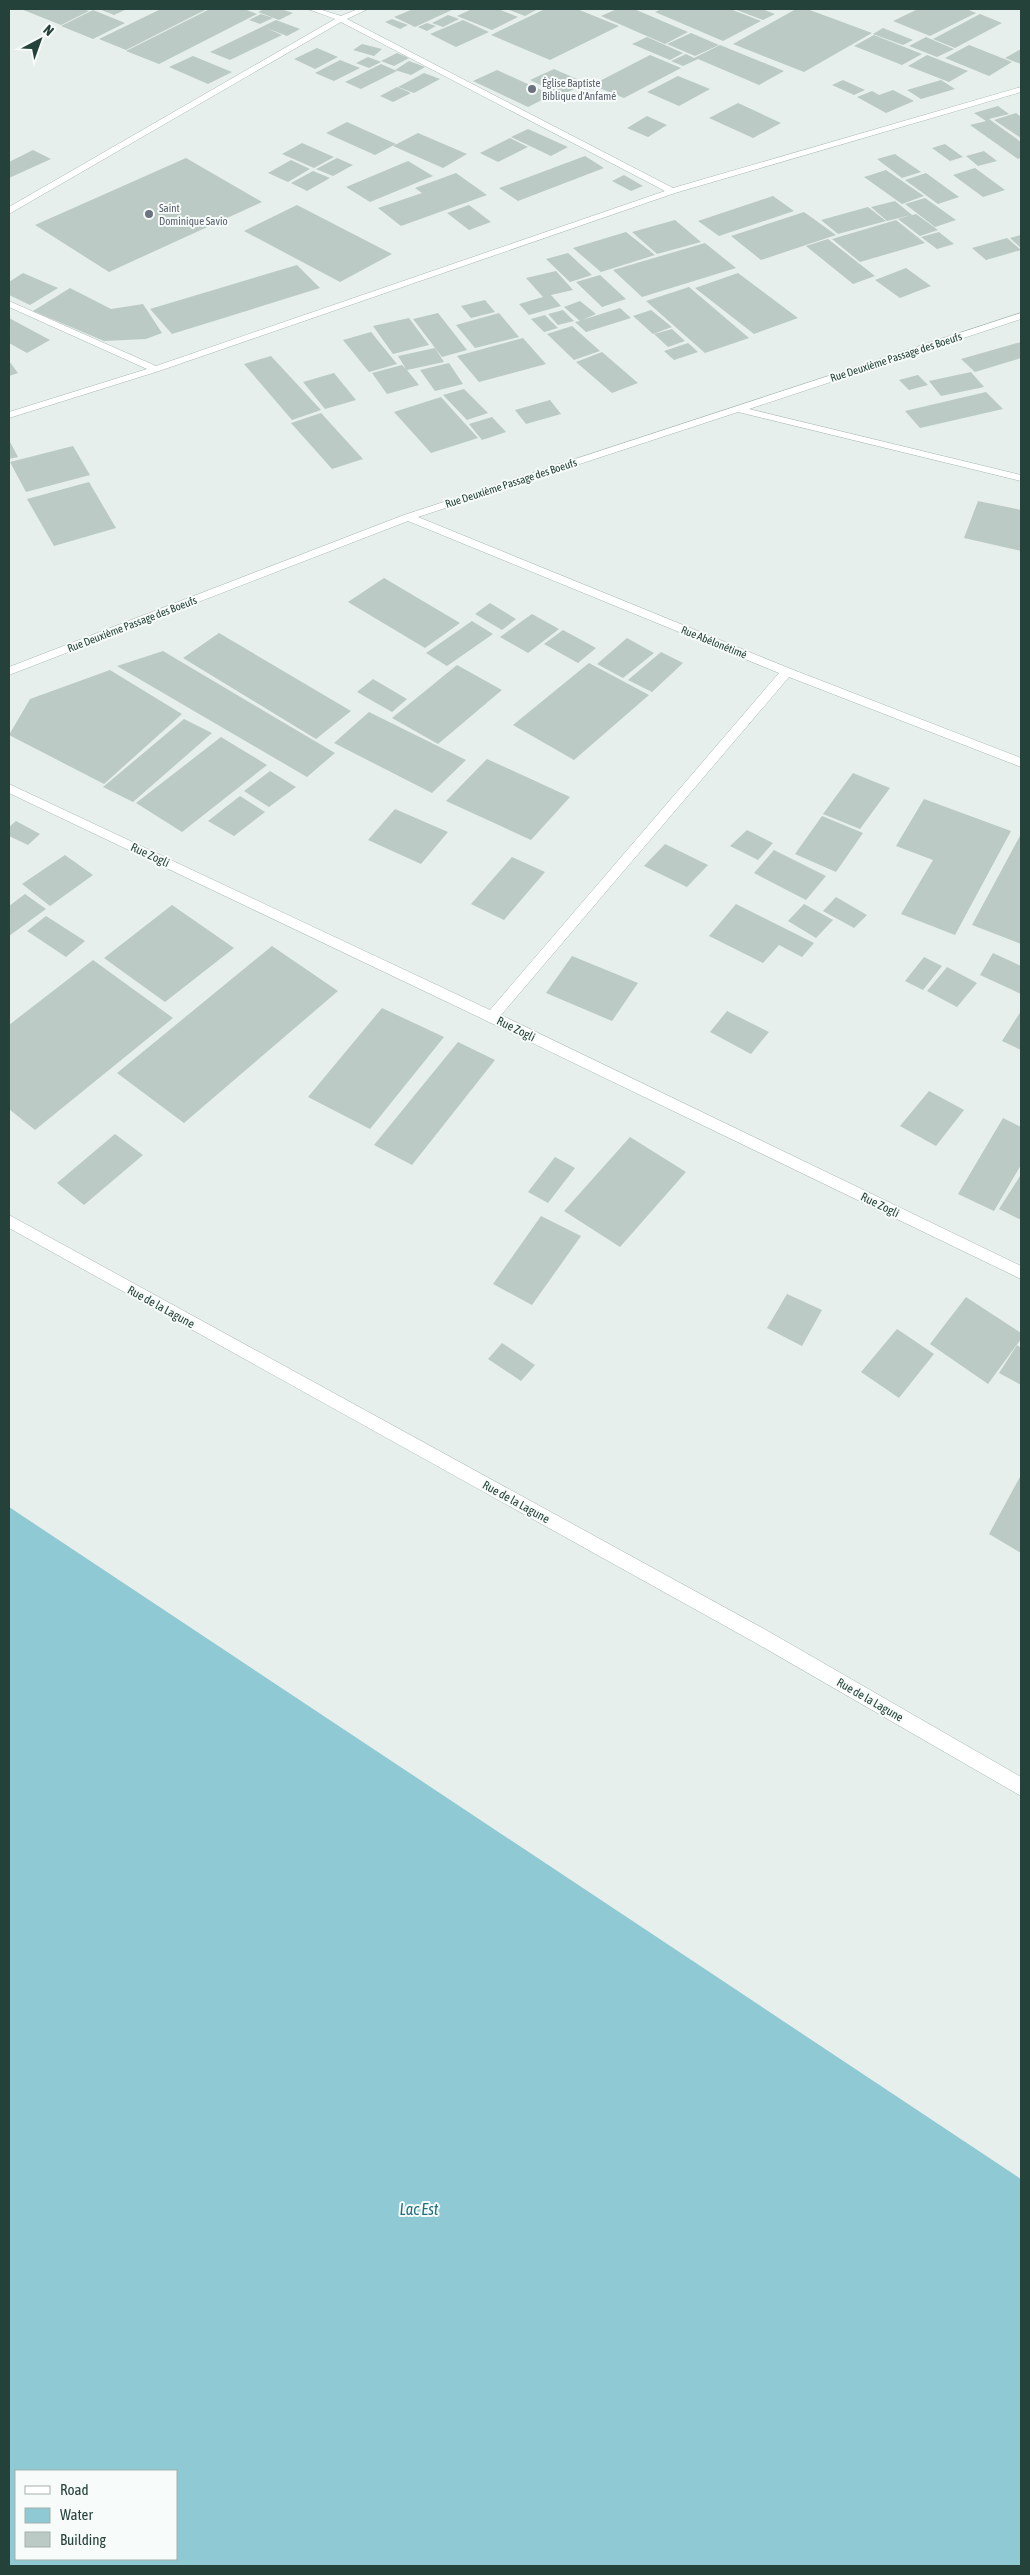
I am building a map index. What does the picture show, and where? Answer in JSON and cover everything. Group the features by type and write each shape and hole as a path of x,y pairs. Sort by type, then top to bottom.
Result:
{"street":[{"path":"312,9 341,19 672,190"},
{"path":"9,212 341,19 364,9"},
{"path":"9,415 156,369 672,190 1021,89"},
{"path":"9,304 156,369"},
{"name":"Rue Deuxième Passage des Boeufs","path":"9,671 408,517 1021,316"},
{"path":"738,409 1021,478"},
{"name":"Rue Abélonétimé","path":"408,517 787,672 1021,762"},
{"path":"492,1018 787,672"},
{"name":"Rue Zogli","path":"9,788 1021,1273"},
{"name":"Rue de la Lagune","path":"9,1221 760,1636 1021,1787"}],"water":[{"name":"Lac Est","path":"9,1507 1021,2179 1021,2566 9,2566"}],"building":[{"path":"21,9 83,9 89,11 61,25"},
{"path":"99,9 127,9 114,15"},
{"path":"161,9 207,9 126,50 99,39"},
{"path":"210,9 244,9 257,14 159,64 126,51"},
{"path":"264,9 281,9 293,13 279,20 258,12"},
{"path":"413,9 454,9 415,27 394,17"},
{"path":"472,9 498,9 518,17 492,30 457,16"},
{"path":"507,9 538,9 525,16"},
{"path":"545,9 577,9 619,26 550,60 491,35"},
{"path":"617,9 634,9 688,32 665,44 601,16"},
{"path":"662,9 730,9 761,21 723,41 655,12"},
{"path":"734,9 762,9 775,14 763,20"},
{"path":"796,9 807,9 872,33 804,72 733,44"},
{"path":"918,9 966,9 976,13 930,36 893,21"},
{"path":"93,10 125,23 93,39 61,26"},
{"path":"261,14 273,18 260,24 249,20"},
{"path":"980,14 1002,23 955,48 933,39"},
{"path":"448,15 459,19 443,27 432,23"},
{"path":"392,19 408,25 400,29 385,22"},
{"path":"276,20 300,29 287,36 264,27 282,35 230,60 210,52"},
{"path":"463,20 489,32 456,47 430,34"},
{"path":"427,23 436,26 427,31 418,27"},
{"path":"883,28 913,40 903,45 873,34"},
{"path":"691,33 719,45 695,56 667,44"},
{"path":"874,35 922,54 902,65 854,46"},
{"path":"647,37 683,53 670,60 632,44"},
{"path":"926,37 954,49 937,57 909,46"},
{"path":"362,44 382,49 374,56 353,50"},
{"path":"720,45 784,71 759,85 698,59 683,66 671,61 686,54 694,58"},
{"path":"969,45 1012,62 989,76 945,58"},
{"path":"317,48 338,57 315,69 294,59"},
{"path":"1021,49 1021,64 1005,58"},
{"path":"397,53 409,58 394,66 381,61"},
{"path":"650,55 681,68 624,98 592,85"},
{"path":"927,55 968,71 949,82 908,66"},
{"path":"193,56 232,72 208,84 169,67"},
{"path":"368,57 381,62 369,68 356,63"},
{"path":"340,60 360,68 334,81 315,73"},
{"path":"409,61 425,67 411,75 395,70"},
{"path":"381,64 397,71 361,89 345,82"},
{"path":"554,69 586,83 562,95 530,80"},
{"path":"497,70 552,95 528,107 473,81"},
{"path":"424,73 440,79 414,93 398,87"},
{"path":"678,76 710,89 679,106 647,92"},
{"path":"843,80 865,90 854,95 832,85"},
{"path":"941,80 955,89 921,99 907,90"},
{"path":"397,87 411,93 393,102 380,96"},
{"path":"893,90 914,101 886,113 857,97 872,91 879,95"},
{"path":"738,103 781,123 753,138 709,118"},
{"path":"998,106 1009,114 989,119 1021,142 1021,158 1018,159 970,125 986,121 974,113"},
{"path":"1016,113 1021,117 1021,138 994,120"},
{"path":"647,116 667,125 648,137 627,128"},
{"path":"347,122 396,144 375,155 326,133"},
{"path":"528,129 568,147 551,156 511,137"},
{"path":"418,133 467,154 443,168 393,146"},
{"path":"510,138 528,147 498,162 480,153"},
{"path":"302,143 334,157 314,168 282,154"},
{"path":"945,144 963,157 950,161 932,148"},
{"path":"33,150 51,159 9,178 9,162"},
{"path":"984,151 997,161 978,166 966,156"},
{"path":"895,154 921,172 902,178 877,159"},
{"path":"585,156 604,168 518,201 499,188"},
{"name":"Saint Dominique Savio","path":"186,158 262,202 109,272 35,225"},
{"path":"337,158 353,165 333,176 316,169"},
{"path":"291,160 310,169 288,182 268,173"},
{"path":"408,161 433,176 370,202 346,187"},
{"path":"975,168 1005,190 983,197 953,175"},
{"path":"886,170 924,196 902,204 864,177"},
{"path":"313,171 330,178 307,191 291,183"},
{"path":"456,173 487,195 401,226 378,208 422,193 415,188"},
{"path":"926,173 959,197 938,204 905,180"},
{"path":"624,175 643,186 631,191 612,181"},
{"path":"773,196 794,211 719,236 698,221"},
{"path":"925,198 956,220 935,227 905,204"},
{"path":"895,201 912,215 916,214 938,230 920,236 898,219 911,215 887,221 871,207"},
{"path":"297,205 392,254 340,282 244,231"},
{"path":"469,205 491,222 469,230 447,213"},
{"path":"868,207 886,221 838,234 821,220"},
{"path":"804,212 836,235 761,260 731,236"},
{"path":"675,220 701,242 657,254 632,232"},
{"path":"896,220 925,243 860,262 832,239"},
{"path":"626,232 655,255 601,272 573,248"},
{"path":"939,232 954,244 937,249 921,237"},
{"path":"1021,235 1021,248 1010,238"},
{"path":"1007,238 1021,250 986,260 972,248"},
{"path":"828,239 875,276 853,284 806,246"},
{"path":"705,243 736,268 642,297 613,270"},
{"path":"568,253 592,275 570,282 546,259"},
{"path":"297,265 320,288 172,334 150,309"},
{"path":"906,268 931,286 900,298 875,280"},
{"path":"556,271 573,290 551,295 561,306 529,315 519,304 543,297 526,278"},
{"path":"23,273 58,288 30,305 9,295 9,282"},
{"path":"738,273 798,318 754,334 695,288"},
{"path":"600,275 626,299 602,307 576,282"},
{"path":"689,287 749,338 705,353 646,301"},
{"path":"70,288 111,309 143,304 162,333 146,339 104,341 33,311"},
{"path":"485,300 495,312 471,318 461,306"},
{"path":"580,301 596,314 582,320 620,308 631,318 586,332 575,322 580,321 564,307"},
{"path":"563,310 574,321 558,325 548,314"},
{"path":"651,310 672,327 653,334 633,316"},
{"path":"438,313 467,350 442,357 413,319"},
{"path":"499,313 519,337 475,348 456,325"},
{"path":"545,315 558,328 544,332 531,319"},
{"path":"9,318 50,340 27,353 9,343"},
{"path":"409,318 429,345 393,354 373,326"},
{"path":"572,326 600,351 574,360 547,334"},
{"path":"672,329 685,341 668,347 654,334"},
{"path":"371,332 397,364 369,372 343,340"},
{"path":"523,338 546,364 479,382 457,356"},
{"path":"1021,342 1021,358 975,372 961,359"},
{"path":"688,343 698,352 674,360 664,351"},
{"path":"435,348 444,362 407,370 419,385 387,394 372,373 402,365 406,369 398,356"},
{"path":"602,352 638,383 612,393 576,362"},
{"path":"271,356 321,410 292,420 244,364"},
{"path":"9,361 18,373 9,376"},
{"path":"449,363 463,384 435,391 420,370"},
{"path":"971,372 984,387 941,396 929,381"},
{"path":"334,373 356,400 325,409 303,382"},
{"path":"918,375 928,385 909,390 899,380"},
{"path":"464,389 488,413 467,420 443,395"},
{"path":"986,392 1003,409 920,428 905,411"},
{"path":"441,397 478,438 431,453 394,412"},
{"path":"550,400 561,414 526,424 515,410"},
{"path":"321,413 363,459 332,469 291,423"},
{"path":"492,417 506,432 482,440 469,424"},
{"path":"9,440 18,457 9,459"},
{"path":"73,446 90,475 26,492 10,462"},
{"path":"89,482 116,528 54,546 27,499"},
{"path":"978,501 1021,510 1021,551 964,538"},
{"path":"384,578 460,623 425,648 348,602"},
{"path":"490,603 516,619 502,630 475,614"},
{"path":"532,614 559,629 528,653 500,637"},
{"path":"472,621 493,634 447,666 426,653"},
{"path":"563,630 596,648 578,663 544,644"},
{"path":"219,633 351,711 316,739 183,658"},
{"path":"627,638 654,653 623,678 597,664"},
{"path":"163,651 335,753 307,777 117,666"},
{"path":"661,652 683,663 652,692 628,680"},
{"path":"589,663 649,695 574,760 513,725"},
{"path":"457,665 502,690 438,744 392,718"},
{"path":"110,670 182,714 104,784 9,735 30,699"},
{"path":"373,679 407,699 392,712 357,692"},
{"path":"369,712 466,760 432,793 334,743"},
{"path":"184,719 212,733 133,802 103,787"},
{"path":"221,737 267,765 182,832 136,803"},
{"path":"487,759 570,797 531,840 446,801"},
{"path":"270,771 296,787 269,807 244,791"},
{"path":"853,773 890,788 860,829 823,814"},
{"path":"240,796 265,812 234,836 208,821"},
{"path":"924,799 1011,831 955,935 901,914 933,860 896,846"},
{"path":"395,809 448,832 421,864 368,840"},
{"path":"822,816 863,833 836,872 795,854"},
{"path":"16,821 40,834 28,845 9,836 9,827"},
{"path":"747,830 773,843 758,860 730,846"},
{"path":"1021,834 1021,944 972,925"},
{"path":"665,844 708,865 687,887 644,866"},
{"path":"774,850 826,876 806,900 754,873"},
{"path":"65,855 93,875 50,906 22,884"},
{"path":"512,857 545,872 504,920 471,904"},
{"path":"25,894 46,909 9,936 9,906"},
{"path":"836,897 867,915 854,928 823,911"},
{"path":"736,904 814,943 802,957 779,945 763,963 709,936"},
{"path":"804,904 833,920 816,938 788,921"},
{"path":"172,905 234,948 165,1002 104,958"},
{"path":"46,916 85,941 66,957 27,931"},
{"path":"272,946 338,991 184,1123 117,1073"},
{"path":"993,953 1021,966 1021,994 980,975"},
{"path":"572,956 638,983 612,1021 546,993"},
{"path":"924,957 942,966 923,990 905,981"},
{"path":"93,960 173,1018 35,1130 9,1109 9,1025"},
{"path":"947,967 977,983 957,1007 927,991"},
{"path":"382,1008 444,1037 370,1129 308,1097"},
{"path":"727,1011 769,1032 751,1054 710,1032"},
{"path":"1021,1011 1021,1050 1002,1041"},
{"path":"458,1042 495,1060 412,1165 374,1145"},
{"path":"929,1091 964,1110 936,1146 900,1126"},
{"path":"1003,1118 1021,1127 1021,1165 994,1211 958,1194"},
{"path":"115,1134 143,1155 84,1205 57,1183"},
{"path":"630,1137 686,1172 620,1247 564,1211"},
{"path":"555,1157 575,1168 548,1203 528,1192"},
{"path":"1021,1177 1021,1220 999,1209"},
{"path":"541,1216 581,1236 532,1305 493,1284"},
{"path":"787,1294 822,1310 802,1346 767,1328"},
{"path":"966,1297 1021,1333 1021,1339 988,1384 930,1344"},
{"path":"897,1329 934,1354 899,1398 861,1372"},
{"path":"502,1343 535,1365 521,1381 488,1359"},
{"path":"1017,1345 1021,1348 1021,1385 999,1373"},
{"path":"1021,1475 1021,1553 989,1534"}],"place":[{"name":"Église Baptiste Biblique d'Anfamé","path":"532,89"},
{"name":"Saint Dominique Savio","path":"149,214"}]}
